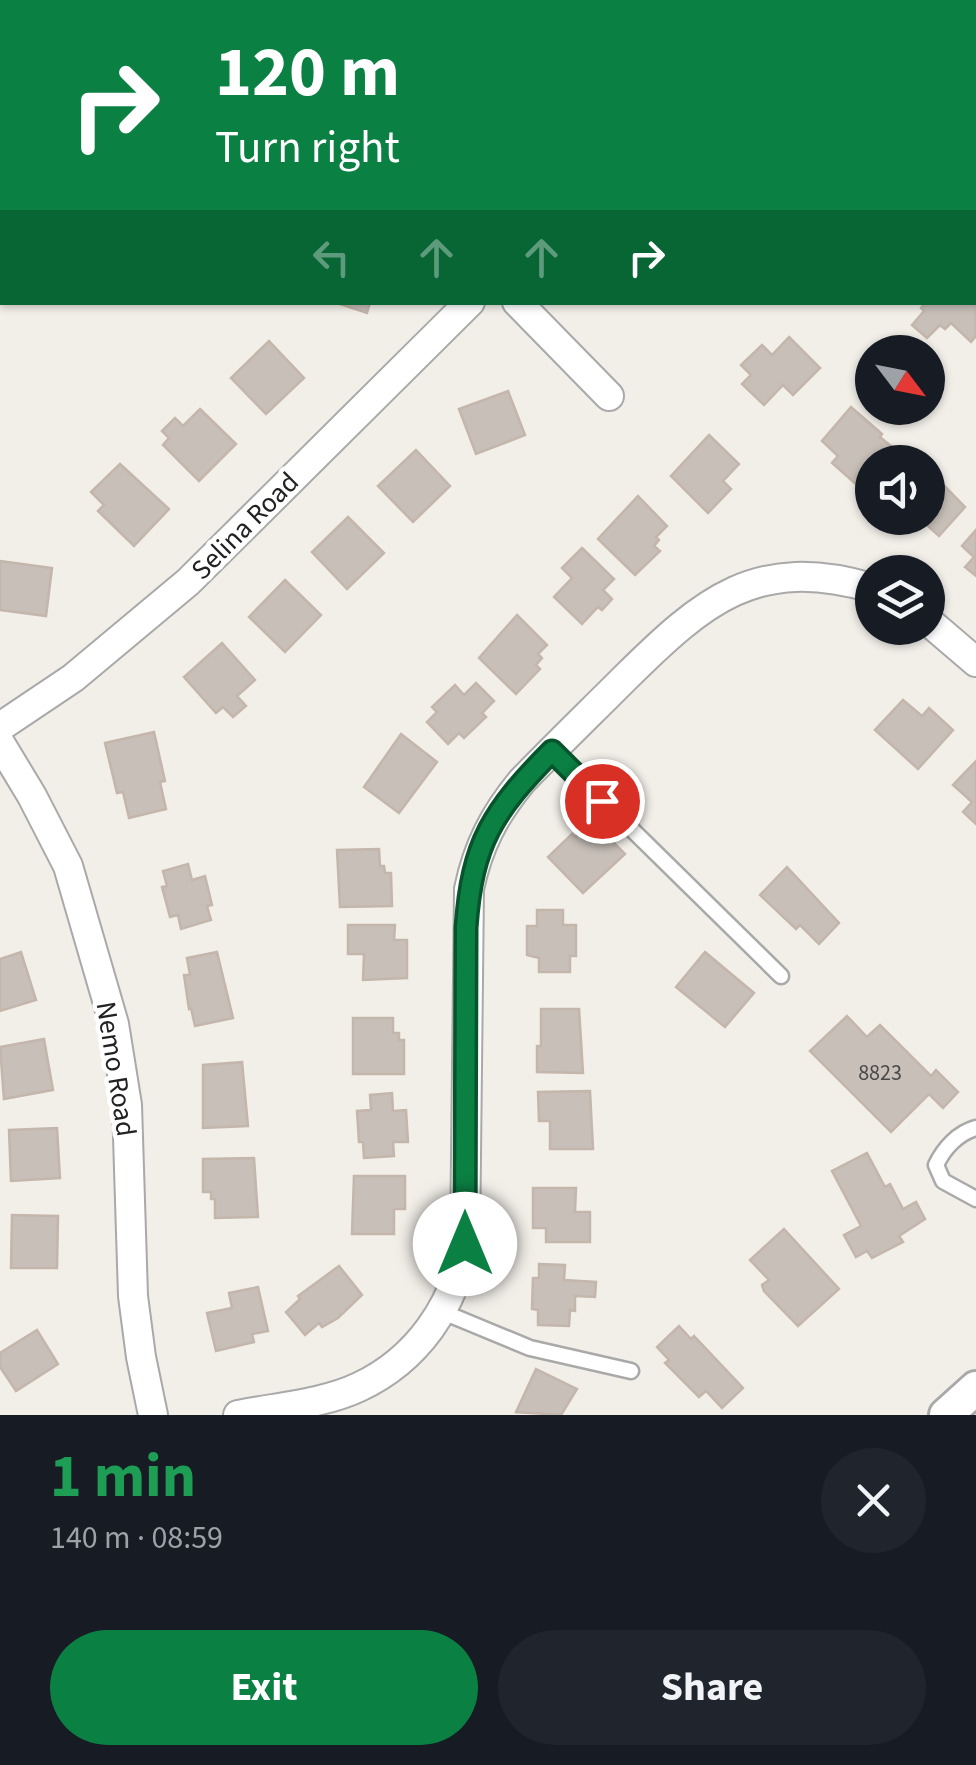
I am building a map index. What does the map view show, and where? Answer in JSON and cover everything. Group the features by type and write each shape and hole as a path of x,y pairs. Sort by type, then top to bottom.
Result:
{"street":[{"name":"Selina Road","path":"0,727 128,636 188,582 467,305"},
{"path":"520,305 610,396"},
{"path":"238,1415 322,1399 358,1388 383,1374 443,1312 460,1275 465,1244 469,889 485,833 512,793 670,634 708,603 784,578 829,577 855,584"},
{"path":"945,636 976,662"},
{"name":"Nemo Road","path":"0,743 68,866 114,1024 126,1105 133,1296 140,1357 153,1415"},
{"path":"946,1415 976,1388"}],"lane":[{"path":"552,751 781,976"},
{"path":"976,1128 962,1134 942,1152 936,1165 943,1182 970,1196 976,1181"},
{"path":"443,1312 530,1348 632,1370"}],"building":[{"path":"343,305 369,305 367,313"},
{"path":"924,305 975,305 976,336 971,342 951,323 945,329 940,325 930,335 924,335 912,325 924,311"},
{"path":"789,337 820,368 793,395 783,385 764,405 742,384 751,375 741,365 762,345 772,355"},
{"path":"269,341 304,378 266,414 231,378"},
{"path":"508,391 525,435 476,454 459,409"},
{"path":"851,407 855,410 855,425 872,425 890,445 855,445 855,483 832,463 838,456 822,441"},
{"path":"200,409 236,444 199,481 163,445 169,438 162,431 175,418 183,426"},
{"path":"709,435 739,464 723,481 731,489 708,513 671,476"},
{"path":"416,450 450,486 413,522 378,486"},
{"path":"120,464 169,509 134,546 98,511 104,505 91,492"},
{"path":"945,486 965,507 945,529"},
{"path":"638,496 667,526 656,537 659,540 654,546 660,551 635,575 598,539"},
{"path":"348,517 384,553 347,589 312,552"},
{"path":"976,530 976,576 965,567 974,557 962,546"},
{"path":"582,548 614,579 603,590 612,599 582,624 554,597 572,578 562,568"},
{"path":"0,561 52,568 46,616 0,610"},
{"path":"285,580 321,615 285,652 249,617"},
{"path":"517,615 547,645 538,654 542,658 536,665 540,669 516,694 479,658"},
{"path":"222,643 255,680 237,696 246,706 233,717 223,707 216,713 184,677"},
{"path":"476,683 494,701 482,713 486,717 464,738 459,733 448,744 427,722 437,712 432,707 455,685 464,695"},
{"path":"903,700 922,716 929,708 953,730 918,769 875,730"},
{"path":"154,732 165,781 160,782 166,809 129,818 123,792 117,793 105,743"},
{"path":"401,734 437,762 399,813 364,787"},
{"path":"976,761 976,824 963,812 972,802 953,785"},
{"path":"596,825 625,854 583,893 548,857 572,834 584,837"},
{"path":"379,849 380,866 384,866 385,873 391,873 392,906 340,907 337,850"},
{"path":"188,864 192,880 205,876 212,905 207,906 211,920 181,929 178,915 170,917 162,887 167,886 163,871"},
{"path":"787,867 839,923 819,944 800,925 796,929 760,895"},
{"path":"537,910 563,910 563,925 576,925 576,956 570,956 570,972 539,972 539,958 527,955 527,926 537,926"},
{"path":"348,925 395,925 394,940 407,940 407,978 363,980 364,954 348,954"},
{"path":"21,952 36,1000 0,1011 0,959"},
{"path":"217,952 233,1018 195,1026 184,975 190,975 187,958"},
{"path":"705,952 754,993 725,1027 676,987"},
{"path":"541,1009 579,1009 583,1073 537,1072"},
{"path":"847,1016 867,1037 880,1025 931,1076 936,1070 958,1092 943,1108 929,1094 891,1132 810,1051"},
{"path":"353,1018 393,1018 393,1033 399,1033 399,1040 404,1040 404,1074 353,1074"},
{"path":"44,1039 53,1090 4,1099 0,1047"},
{"path":"242,1062 248,1126 203,1128 203,1065"},
{"path":"590,1091 593,1149 550,1149 550,1121 539,1121 538,1092"},
{"path":"392,1093 393,1111 406,1110 408,1142 393,1142 394,1156 364,1158 357,1111 371,1110 370,1095"},
{"path":"57,1128 60,1178 11,1181 9,1130"},
{"path":"867,1153 885,1187 890,1184 903,1209 916,1202 925,1219 899,1236 903,1242 872,1258 867,1251 856,1257 844,1235 861,1226 832,1171"},
{"path":"254,1158 258,1217 215,1218 215,1199 211,1199 211,1192 203,1192 203,1159"},
{"path":"354,1176 405,1176 405,1209 394,1209 394,1234 352,1234"},
{"path":"533,1188 576,1188 575,1212 590,1212 590,1242 546,1242 546,1228 533,1228"},
{"path":"12,1215 58,1216 57,1268 11,1268"},
{"path":"784,1229 839,1289 798,1326 764,1291 762,1285 769,1280 750,1260"},
{"path":"539,1264 565,1265 564,1280 596,1282 595,1297 575,1296 569,1326 538,1325 538,1310 532,1309 533,1278 539,1278"},
{"path":"339,1266 362,1295 338,1318 322,1327 319,1323 305,1335 286,1312 300,1299 298,1296"},
{"path":"258,1287 268,1331 252,1334 254,1342 216,1351 207,1313 232,1308 229,1293"},
{"path":"679,1326 691,1339 694,1336 743,1388 722,1408 706,1391 699,1397 665,1363 669,1360 657,1347"},
{"path":"37,1330 58,1364 16,1391 0,1367 0,1353"},
{"path":"536,1369 577,1389 561,1415 516,1412"}],"route":[{"path":"465,1244 466,928 476,856 502,806 552,751 602,801"}]}
